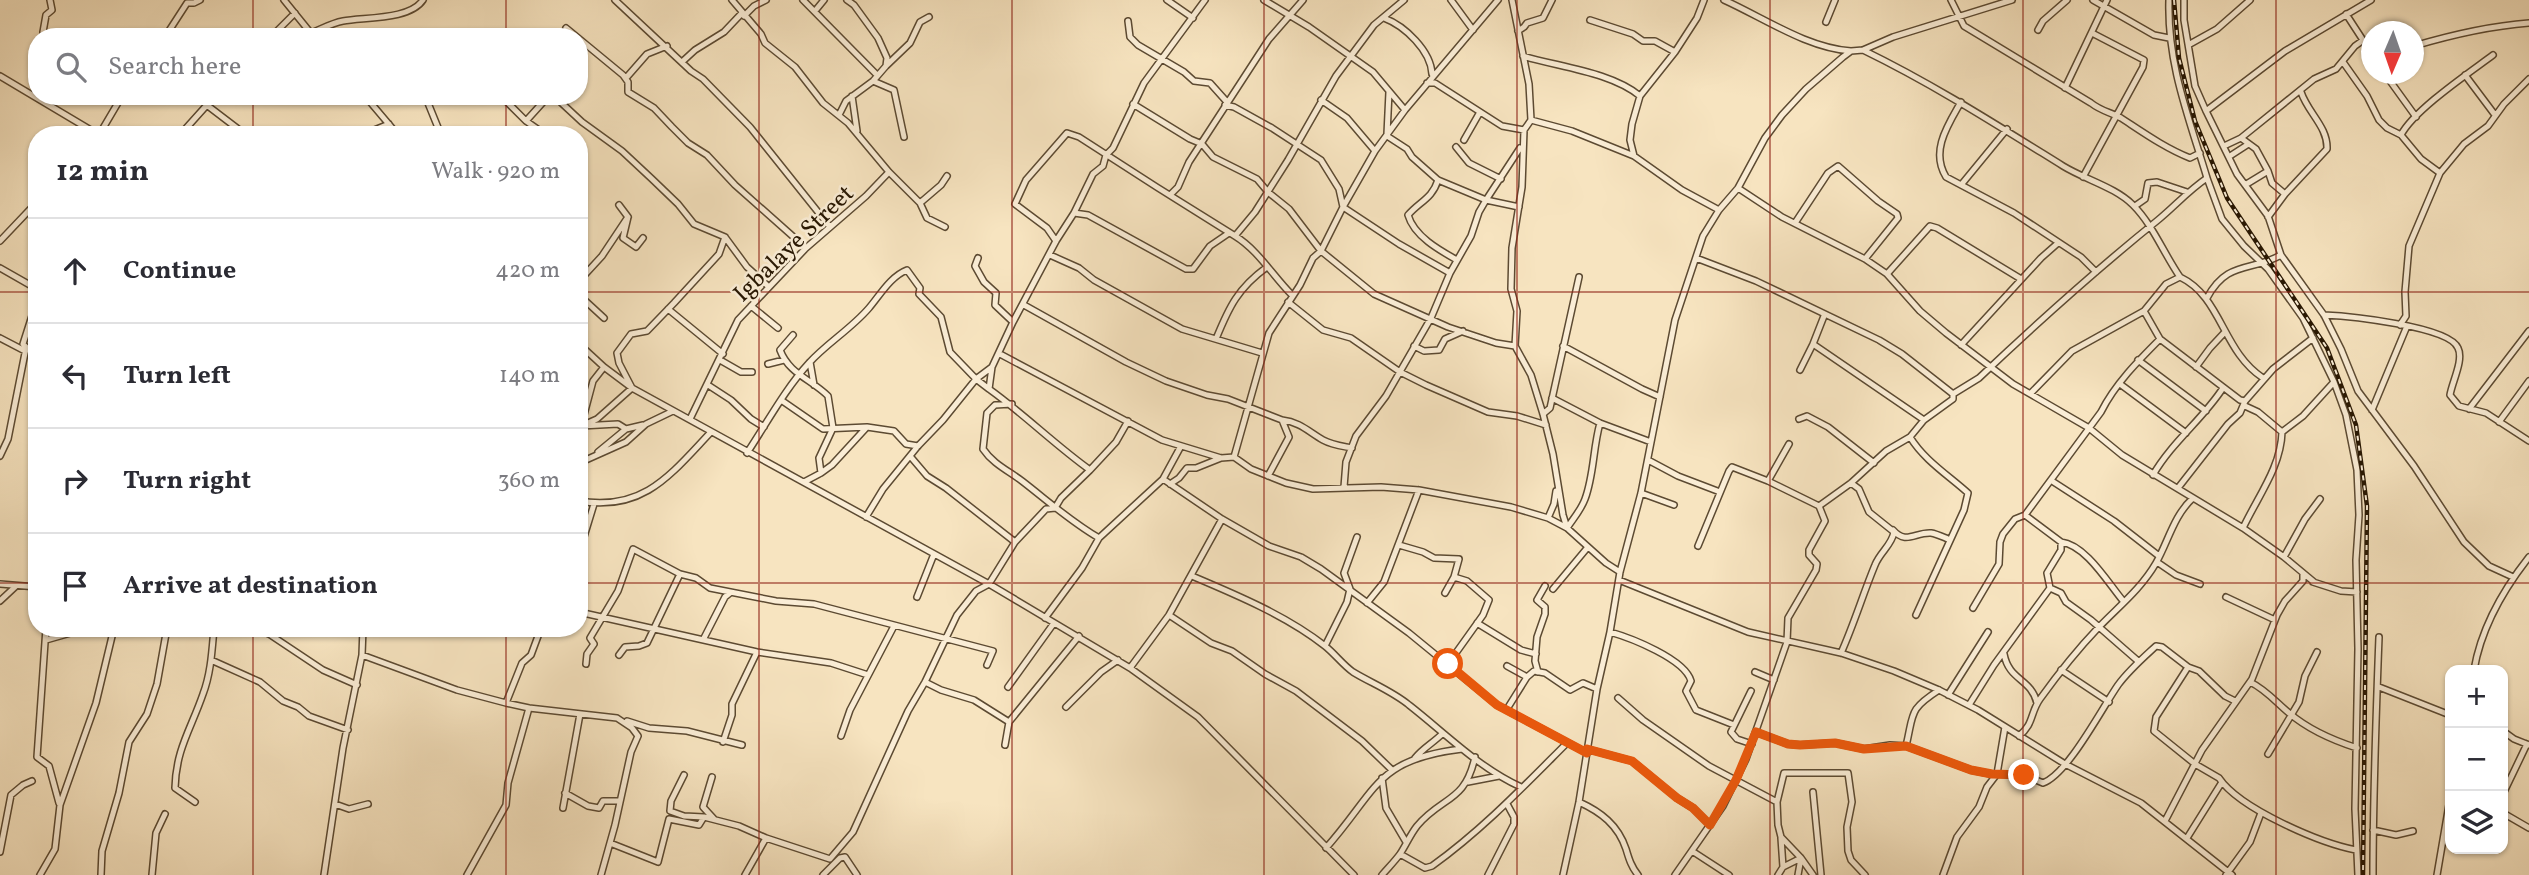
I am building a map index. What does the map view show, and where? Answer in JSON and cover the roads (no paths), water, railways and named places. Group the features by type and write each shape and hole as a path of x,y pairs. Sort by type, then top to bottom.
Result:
{"street":[{"path":"44,28 46,15 52,10 50,0"},
{"path":"171,28 187,3 194,4 200,0"},
{"path":"284,0 307,28"},
{"path":"326,28 340,21 409,12 423,0"},
{"path":"615,0 683,61 750,127 830,227"},
{"path":"732,0 761,34 765,43 795,67 823,103 858,134 889,172 920,203 927,218 945,227"},
{"path":"683,61 714,36 724,32 754,6 766,0"},
{"path":"803,0 875,78 894,90 904,137"},
{"path":"815,11 824,0"},
{"path":"847,0 854,5 878,38 887,58 886,65"},
{"path":"1167,0 1193,18"},
{"path":"866,517 883,489 918,446 976,379 992,367 1056,240 1074,213 1093,174 1103,166 1106,155 1113,148 1144,83 1205,0"},
{"path":"1264,0 1292,15 1373,72 1405,110"},
{"path":"1170,195 1178,187 1184,171 1226,103 1274,32 1303,0"},
{"path":"1074,213 1088,215 1186,269 1192,269 1210,246 1232,234 1268,192 1321,100 1351,56 1374,25 1404,0"},
{"path":"1451,0 1474,30"},
{"path":"1234,457 1269,333 1300,285 1313,258 1321,251 1374,152 1432,75 1498,0"},
{"path":"1512,0 1529,84 1531,120 1524,130 1519,207 1512,248 1511,289 1517,311 1515,346 1531,375 1543,414 1567,528"},
{"path":"1518,31 1527,23 1543,18 1552,0"},
{"path":"1634,156 1630,140 1640,96 1675,52 1697,18 1704,0"},
{"path":"1724,0 1805,38 1838,50 1851,51 1863,50 1893,37 2012,0"},
{"path":"1826,22 1835,0"},
{"path":"1951,0 1964,26 2102,112 2117,116 2151,139 2182,155 2190,158 2200,153"},
{"path":"2038,30 2043,21 2067,0"},
{"path":"2093,0 2105,2 2154,35 2169,38"},
{"path":"2184,0 2184,20 2195,86 2206,111 2237,174 2268,217 2281,255 2323,315 2341,349 2358,391 2414,466 2463,542 2489,566 2512,578"},
{"path":"2189,44 2217,29 2250,0"},
{"path":"2206,111 2286,51 2371,0"},
{"path":"2167,1 2169,38 2182,103 2222,219 2268,269 2303,318 2334,382 2346,415 2357,470 2358,875"},
{"path":"2066,88 2105,2"},
{"path":"280,28 295,13"},
{"path":"2346,14 2361,39"},
{"path":"839,115 846,101 875,78 910,43 920,22 929,17"},
{"path":"1384,18 1395,22 1424,51 1432,63 1435,83"},
{"path":"1590,20 1633,34 1643,41 1655,41 1675,52"},
{"path":"1128,21 1130,37 1161,60 1194,80 1210,83 1226,103 1272,128 1321,160 1339,189 1343,207 1450,273"},
{"path":"2424,44 2507,25 2529,23"},
{"path":"2084,177 2144,60 2092,33"},
{"path":"2224,146 2241,138 2314,79 2336,69 2361,42"},
{"path":"588,46 626,78 628,92 654,108 680,135 707,155 735,185 806,248"},
{"path":"626,78 647,54 667,46"},
{"path":"1863,50 1961,102 2135,206 2180,278 2190,282 2207,298 2224,333 2243,362 2263,379"},
{"path":"1563,875 1597,689 1611,632 1620,572 1641,493 1675,320 1703,236 1719,210 1738,188 1765,138 1782,115 1806,89 1851,51"},
{"path":"2401,135 2416,117 2493,55"},
{"path":"1523,56 1590,73 1633,90 1640,96"},
{"path":"2343,62 2367,96 2379,120 2387,128 2401,135 2421,159 2440,173"},
{"path":"2465,75 2495,115"},
{"path":"0,76 28,93"},
{"path":"2371,411 2404,325 2409,246 2440,173 2464,144 2488,126 2529,79"},
{"path":"1427,83 1435,83 1502,126 1524,130"},
{"path":"2392,84 2416,117"},
{"path":"1387,136 1389,92"},
{"path":"2268,217 2285,194 2327,149 2324,129 2305,105 2301,92"},
{"path":"852,96 858,134"},
{"path":"1321,100 1347,118 1374,152"},
{"path":"1961,102 1945,130 1940,148 1942,170 1946,177 2014,213 2081,257 2096,272"},
{"path":"1133,104 1202,144 1213,156 1256,180 1290,209 1321,251 1374,294 1463,331 1496,343 1515,346"},
{"path":"49,105 84,126"},
{"path":"104,126 117,105"},
{"path":"373,105 389,124 384,126"},
{"path":"429,105 437,126"},
{"path":"510,105 533,126"},
{"path":"526,121 543,105"},
{"path":"563,105 587,126"},
{"path":"189,126 208,106 234,126"},
{"path":"1464,141 1480,112"},
{"path":"1531,120 1573,131 1634,156 1682,190 1719,210"},
{"path":"588,126 661,186 694,224 725,237 747,267 769,287"},
{"path":"1961,185 2007,129"},
{"path":"1056,240 1047,228 1015,204 1026,180 1067,133 1079,137 1210,218 1232,234 1292,295"},
{"path":"1387,136 1407,149 1412,157 1438,180 1486,200 1519,207"},
{"path":"2241,138 2256,149 2272,183 2285,194"},
{"path":"1344,487 1346,462 1356,436 1401,372 1431,318 1486,200 1522,145"},
{"path":"2230,156 2247,145"},
{"path":"1457,147 1469,163 1502,179"},
{"path":"1113,148 1116,162"},
{"path":"1795,223 1828,173 1838,166 1878,201 1898,214 1898,218 1865,259"},
{"path":"2245,185 2267,171"},
{"name":"Igbalaye Street","path":"690,419 738,320 806,248 866,196 889,172"},
{"path":"920,203 941,185 947,176"},
{"path":"1953,394 1979,378 2121,248 2207,178"},
{"path":"1438,180 1431,196 1419,203 1408,215 1410,223 1422,236 1457,260"},
{"path":"2135,206 2145,200 2148,183 2157,182 2188,192"},
{"path":"1738,188 1887,274 1920,311 2013,384 2089,428 2122,456 2243,528 2284,557 2303,578 2341,591 2357,592"},
{"path":"619,205 628,216"},
{"path":"0,242 28,212"},
{"path":"628,216 623,238 636,247 643,238"},
{"path":"588,271 602,256 628,216"},
{"path":"1887,274 1930,226 2021,279"},
{"path":"632,388 617,354 631,334 647,331 719,254 725,237"},
{"path":"1961,345 2058,243"},
{"path":"1050,255 1079,268 1094,280 1182,329 1262,353"},
{"path":"2207,298 2220,280 2236,269 2270,261 2281,255"},
{"path":"978,258 975,266 984,282 996,293 995,305 1013,322"},
{"path":"1696,258 1756,281 1824,316 1879,340 1902,354 1953,394"},
{"path":"1216,339 1233,300 1249,280 1267,267"},
{"path":"0,268 28,284"},
{"path":"747,453 798,375 849,328 885,288 907,270 920,288 919,294 941,317 950,352 976,379 1012,404 1029,422 1090,470"},
{"path":"1543,414 1550,408 1579,277"},
{"path":"2031,393 2072,351 2144,311 2166,284 2180,278"},
{"path":"1288,302 1323,330 1351,338 1401,372 1488,412 1517,416 1546,425"},
{"path":"588,303 604,318"},
{"path":"1024,305 1126,362 1166,381 1247,406 1282,421 1293,421 1327,442 1352,448"},
{"path":"751,306 778,328"},
{"path":"668,309 741,372 752,372"},
{"path":"2144,311 2160,339 2282,432"},
{"path":"2323,315 2363,317 2404,325 2436,333 2456,344 2460,356 2450,395 2459,406 2486,413 2529,441"},
{"path":"1800,370 1824,316"},
{"path":"0,456 8,439 28,326"},
{"path":"1414,346 1424,351 1439,350 1445,339 1463,331"},
{"path":"2469,409 2529,331"},
{"path":"2196,367 2224,333"},
{"path":"793,335 780,350 784,360 798,375 828,396 833,428 819,458 821,473"},
{"path":"0,338 28,352"},
{"path":"2178,488 2263,379 2313,338"},
{"path":"1973,608 1999,564 2003,534 2015,519 2025,515 2138,360 2160,339"},
{"path":"1813,344 1924,420"},
{"path":"1563,346 1660,397"},
{"path":"588,352 632,388 989,584 1130,668 1198,717 1354,875"},
{"path":"1000,354 1162,440 1221,458"},
{"path":"768,364 784,360"},
{"path":"2138,360 2206,411"},
{"path":"810,362 814,385"},
{"path":"588,399 593,381 604,367"},
{"path":"989,389 992,367"},
{"path":"2499,422 2529,381"},
{"path":"2282,432 2303,416 2334,382"},
{"path":"2120,384 2186,433"},
{"path":"708,385 764,426"},
{"path":"2153,475 2223,387"},
{"path":"588,423 597,419 632,388"},
{"path":"1819,506 1851,483 1886,451 1910,437 1924,420 1953,399 1953,394"},
{"path":"1552,398 1600,423 1651,442"},
{"path":"781,400 823,429 867,427 894,430 906,444 918,446"},
{"path":"1012,404 995,405 987,412 983,449 994,461 1075,524 1099,538"},
{"path":"591,458 626,429 646,424 673,411"},
{"path":"1800,419 1807,416 1828,427 1874,463"},
{"path":"1055,508 1061,498 1116,442 1128,421"},
{"path":"1282,421 1289,436"},
{"path":"1567,528 1584,503 1600,423"},
{"path":"588,426 618,424 626,429"},
{"path":"588,459 625,442 646,424"},
{"path":"1268,476 1289,436 1300,426"},
{"path":"804,482 832,465 867,427"},
{"path":"588,503 624,502 650,491 712,432"},
{"path":"2243,528 2272,474 2282,449 2282,432"},
{"path":"1910,437 1921,455 1932,461 1969,493 1964,510 1948,539 1916,615"},
{"path":"1768,481 1789,444"},
{"path":"1045,618 1082,568 1099,538 1163,480 1181,446"},
{"path":"1169,484 1188,468 1234,457 1251,469 1268,476 1313,489 1344,487 1419,490 1511,507 1549,518 1567,528 1620,572"},
{"path":"908,459 927,477 946,488 1015,542"},
{"path":"1648,460 1678,476 1720,492"},
{"path":"1675,875 1710,825 1736,780 1752,744 1787,642 1788,618 1812,579 1817,564 1809,555 1809,550 1825,521 1819,506 1732,467 1698,546"},
{"path":"1163,480 1222,519 1269,546 1301,557 1350,589 1497,705 1566,744 1632,761 1693,808 1710,825"},
{"path":"2052,481 2114,520 2176,575 2200,584"},
{"path":"1549,518 1557,483"},
{"path":"1851,483 1859,489 1869,512 1899,537 1908,539 1933,533 1948,539"},
{"path":"1367,603 1384,582 1419,490"},
{"path":"1641,493 1674,505"},
{"path":"2020,736 2028,729 2037,703 2061,670 2136,591 2193,498"},
{"path":"2284,557 2305,519 2320,499"},
{"path":"588,524 594,504"},
{"path":"684,775 671,801 670,811 739,826 830,859 853,832 908,710 925,682 957,615 976,591 989,584 1015,542 1045,509 1055,508"},
{"path":"2025,515 2061,542 2091,559 2100,575 2124,602"},
{"path":"1130,668 1169,615 1222,519"},
{"path":"1841,653 1857,617 1876,561 1893,540 1894,532 1891,528"},
{"path":"1325,646 1347,602 1350,589 1343,573 1357,537"},
{"path":"1969,705 2050,588 2047,573 2061,550 2061,542"},
{"path":"1399,545 1434,558 1459,559 1454,577 1445,593"},
{"path":"1553,589 1588,547"},
{"path":"586,664 587,654 594,644 590,638 618,591 633,549 680,574 696,578 710,588 776,601 814,604 993,651 987,665"},
{"path":"917,597 934,554"},
{"path":"2475,665 2483,634 2512,578 2529,557"},
{"path":"619,654 625,646 647,643 680,574"},
{"path":"1192,576 1266,610 1325,646 1353,671 1409,705 1462,749 1500,776 1521,787"},
{"path":"1448,664 1477,623 1489,600 1467,581 1454,577"},
{"path":"2165,821 2195,764 2250,682 2285,601 2303,578"},
{"path":"1619,580 1748,632 1841,653 1939,690 1969,705 2065,764 2141,803 2229,874 2250,842 2261,813"},
{"path":"0,584 28,587"},
{"path":"1538,672 1536,654 1545,607 1537,600 1545,586"},
{"path":"0,601 15,587"},
{"path":"2050,588 2061,593 2066,602 2138,661"},
{"path":"705,638 725,597 731,592"},
{"path":"2226,597 2276,620"},
{"path":"588,614 705,638 757,652 831,663 868,675"},
{"path":"1169,615 1211,643 1231,651 1296,691 1362,741 1392,770"},
{"path":"1477,623 1521,650 1536,654"},
{"path":"1008,687 1054,624"},
{"path":"841,736 850,710 894,626"},
{"path":"1611,632 1667,656 1689,675 1691,681 1686,691 1696,710 1734,725"},
{"path":"1948,695 1988,632"},
{"path":"1005,745 1009,722 1079,636"},
{"path":"56,637 46,640 37,757 49,766 60,805"},
{"path":"40,875 55,849 60,805 96,703 112,637"},
{"path":"101,875 102,851 119,793 129,742 147,714 157,684 165,637"},
{"path":"195,802 174,788 176,764 204,692 213,637"},
{"path":"273,637 323,670 357,685"},
{"path":"324,875 362,655 363,637"},
{"path":"506,703 522,663 531,655 538,637"},
{"path":"2373,875 2372,787 2374,724 2379,687 2379,637"},
{"path":"1756,732 1788,744 1835,743 1864,749 1906,746 1971,770 2024,775 2043,783 2065,764 2109,702 2119,683 2138,661 2158,645 2188,667 2199,671 2225,696 2235,701"},
{"path":"723,742 732,715 732,704 757,652"},
{"path":"2268,754 2299,702 2305,676 2317,652"},
{"path":"2004,653 2008,670 2031,689 2037,703"},
{"path":"362,655 457,690 506,703 617,718 649,728 687,732 741,745"},
{"path":"211,660 260,682 283,701 298,707 309,716 348,730"},
{"path":"1066,707 1101,672 1118,660"},
{"path":"1507,666 1527,677"},
{"path":"2188,667 2155,717 2154,730 2261,813 2323,842 2356,850"},
{"path":"2061,670 2109,702"},
{"path":"1507,709 1531,672 1545,673 1570,690 1581,683 1597,689"},
{"path":"1755,672 1774,680"},
{"path":"925,682 974,700 1009,722"},
{"path":"2250,682 2321,735 2357,748"},
{"path":"2379,687 2445,713"},
{"path":"1906,746 1910,716 1923,701 1939,690"},
{"path":"1751,691 1731,732 1733,736 1752,744"},
{"path":"1618,698 1643,720 1692,754 1777,802"},
{"path":"467,875 506,805 508,783 529,708"},
{"path":"563,808 580,713"},
{"path":"601,875 631,752 638,736 632,728 617,718"},
{"path":"1943,875 1957,836 1979,807 1987,786 1997,774 2005,727"},
{"path":"2028,729 2031,742"},
{"path":"1415,758 1442,734"},
{"path":"2505,791 2528,745 2508,735"},
{"path":"1400,854 1425,868 1432,866 1507,804 1566,744"},
{"path":"1326,848 1382,778 1392,770 1415,758 1462,749"},
{"path":"1382,875 1430,813 1443,806 1468,782 1475,757"},
{"path":"1783,867 1777,802 1784,773 1848,773 1852,802 1847,827 1848,851 1851,860 1865,875"},
{"path":"1468,782 1500,776"},
{"path":"712,777 703,807 714,819"},
{"path":"1382,778 1386,808 1406,842"},
{"path":"0,852 11,795 32,780"},
{"path":"2187,838 2222,782"},
{"path":"1813,792 1821,875"},
{"path":"565,793 588,806 599,808 603,801 620,801"},
{"path":"1578,802 1592,808 1610,822 1638,875"},
{"path":"335,804 349,809 368,804"},
{"path":"1488,875 1514,824 1514,817 1507,804"},
{"path":"152,875 156,833 165,814"},
{"path":"2508,816 2529,828"},
{"path":"610,843 658,862 669,819 699,825 704,817"},
{"path":"1563,823 1573,827"},
{"path":"2437,875 2445,828"},
{"path":"2372,830 2396,835 2413,831"},
{"path":"1781,837 1813,875"},
{"path":"745,875 766,838"},
{"path":"1692,852 1729,875"},
{"path":"823,875 840,858 845,857 857,875"},
{"path":"1778,875 1783,867 1801,858"},
{"path":"1798,875 1801,858"}],"railway":[{"path":"2174,0 2179,58 2195,121 2227,198 2327,348 2356,425 2367,506 2363,875"}]}
